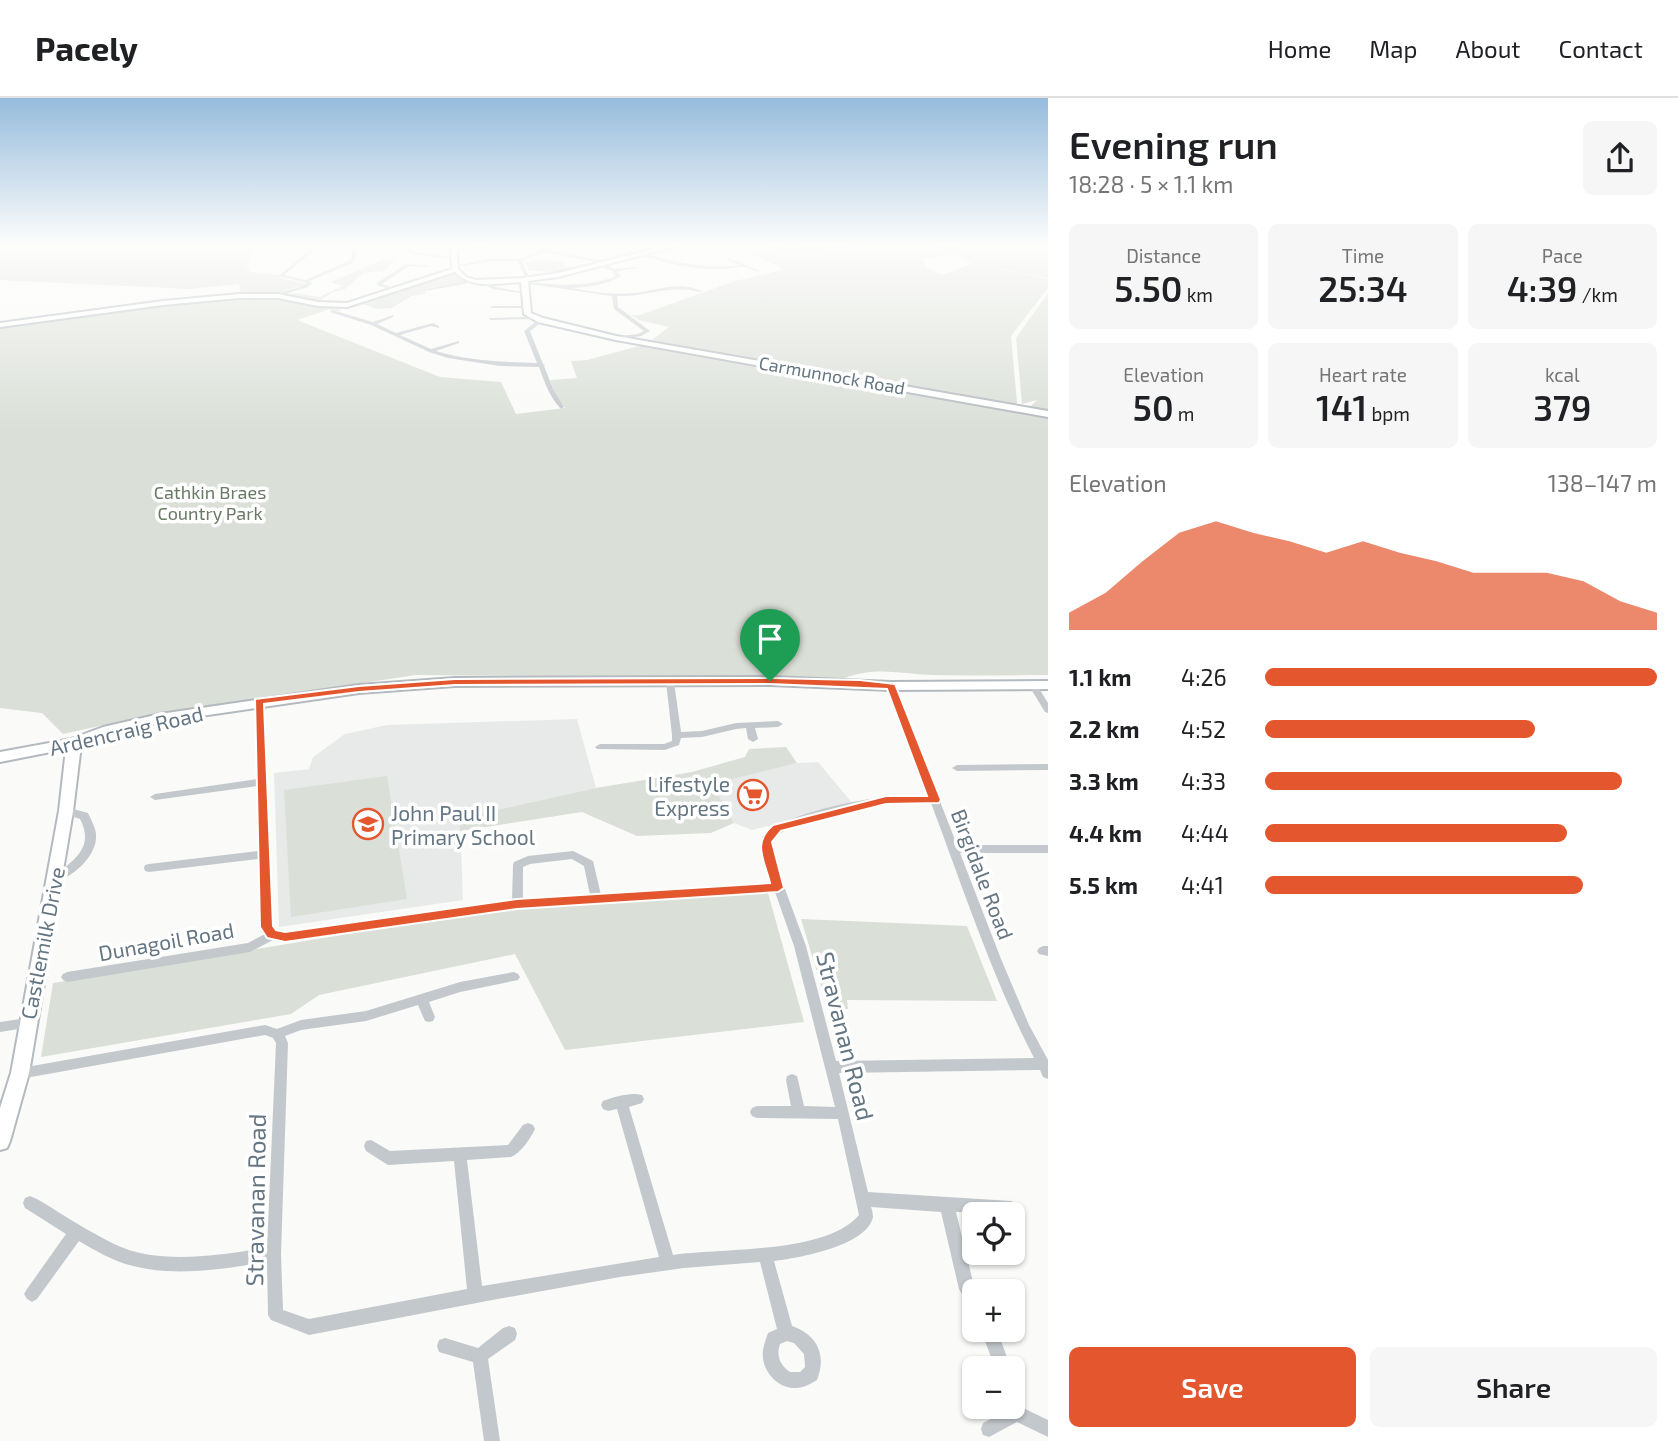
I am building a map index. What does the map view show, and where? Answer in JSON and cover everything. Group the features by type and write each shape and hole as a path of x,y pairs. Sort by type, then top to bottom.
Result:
{"street":[{"path":"0,326 144,306"},
{"path":"338,306 342,306 345,314"},
{"path":"616,306 647,331 639,335 616,338"},
{"path":"492,307 527,307 528,314 537,319"},
{"path":"332,311 398,334 431,351 474,361 542,365"},
{"path":"373,324 391,316"},
{"path":"491,319 537,319"},
{"path":"537,319 527,331 551,391 561,407"},
{"name":"Carmunnock Road","path":"537,319 616,338 1048,414"},
{"path":"398,334 431,324 437,327"},
{"path":"639,335 650,339"},
{"path":"431,351 457,342"},
{"name":"Ardencraig Road","path":"0,757 74,743 108,730 160,718 359,689 455,682 1048,685"},
{"path":"600,747 671,747 676,743 670,682"},
{"path":"1032,684 1048,710"},
{"name":"Birgidale Road","path":"891,686 1000,971 1046,1069"},
{"path":"259,702 266,927 272,935"},
{"path":"677,735 702,734 736,726 778,724"},
{"path":"750,725 753,739"},
{"path":"627,734 628,747"},
{"name":"Castlemilk Drive","path":"0,1141 20,1073 55,879 74,743"},
{"path":"986,755 992,768"},
{"path":"957,768 1048,767"},
{"path":"155,797 262,782"},
{"name":"Stravanan Road","path":"277,1034 282,1043 274,1254 276,1315 309,1327 475,1295 668,1263 765,1255 817,1246 848,1234 862,1223 866,1216 843,1113 800,946 778,888 767,837 777,828 886,800 935,800"},
{"path":"55,879 80,861 91,840 91,826 84,816 66,811"},
{"path":"952,849 1048,849"},
{"path":"149,868 265,854"},
{"path":"517,904 518,865 528,860 573,855 589,864 596,899"},
{"name":"Dunagoil Road","path":"67,977 250,947 272,935 285,937 517,904 778,888"},
{"path":"20,1073 265,1030 277,1034 300,1025 366,1016 460,987 514,977"},
{"path":"422,1000 429,1017"},
{"path":"0,1027 27,1023"},
{"path":"830,1067 1046,1069"},
{"path":"792,1080 799,1112"},
{"path":"637,1099 615,1103 668,1263"},
{"path":"757,1112 843,1113"},
{"path":"371,1146 388,1158 512,1151 528,1129"},
{"path":"460,1155 475,1295"},
{"path":"863,1199 962,1206"},
{"path":"30,1202 77,1231 133,1258 206,1264 274,1254"},
{"path":"947,1205 965,1279"},
{"path":"32,1294 77,1231"},
{"path":"765,1255 786,1333"},
{"path":"480,1356 509,1334"},
{"path":"445,1346 480,1356"},
{"path":"480,1356 492,1441"},
{"path":"1025,1414 1048,1429"},
{"path":"989,1429 1001,1419"}],"shaded area":[{"name":"John Paul II Primary School","path":"577,719 596,788 460,818 463,900 279,927 274,773 309,769 313,757 345,734 387,725"},
{"path":"818,762 853,804 752,830 734,823 711,784 797,763"}],"green space":[{"name":"Cathkin Braes Country Park","path":"163,306 326,306 339,308 341,312 330,309 297,320 440,377 501,382 516,414 565,408 555,394 550,380 577,378 571,361 587,360 646,344 1048,417 1048,675 867,672 845,678 416,675 144,716 63,734 42,713 0,708 0,327"},
{"path":"368,306 396,306 392,308 377,309"},
{"path":"666,306 1034,306 1011,336 1017,403 1013,405 625,338 652,340 669,327 639,320 631,315 640,315"},
{"path":"1039,306 1048,306 1048,412 1029,408 1037,400 1022,404 1016,338"},
{"path":"786,747 797,763 712,784 734,823 711,833 637,836 582,812 460,831 460,818 596,788 692,772 745,757 749,749"},
{"path":"387,776 407,899 291,917 284,790"},
{"path":"768,893 804,1022 565,1050 515,954 319,995 291,1014 41,1057 53,983 510,907"},
{"path":"801,919 967,926 997,1001 847,1000 848,1009 828,1009"}],"place":[{"name":"Lifestyle Express","path":"753,795"},
{"name":"John Paul II Primary School","path":"368,824"}],"route":[{"path":"770,681 891,686 935,800 886,800 777,828 767,837 766,850 778,888 517,904 285,937 272,935 266,927 259,702 359,689 455,682 770,681"}]}
